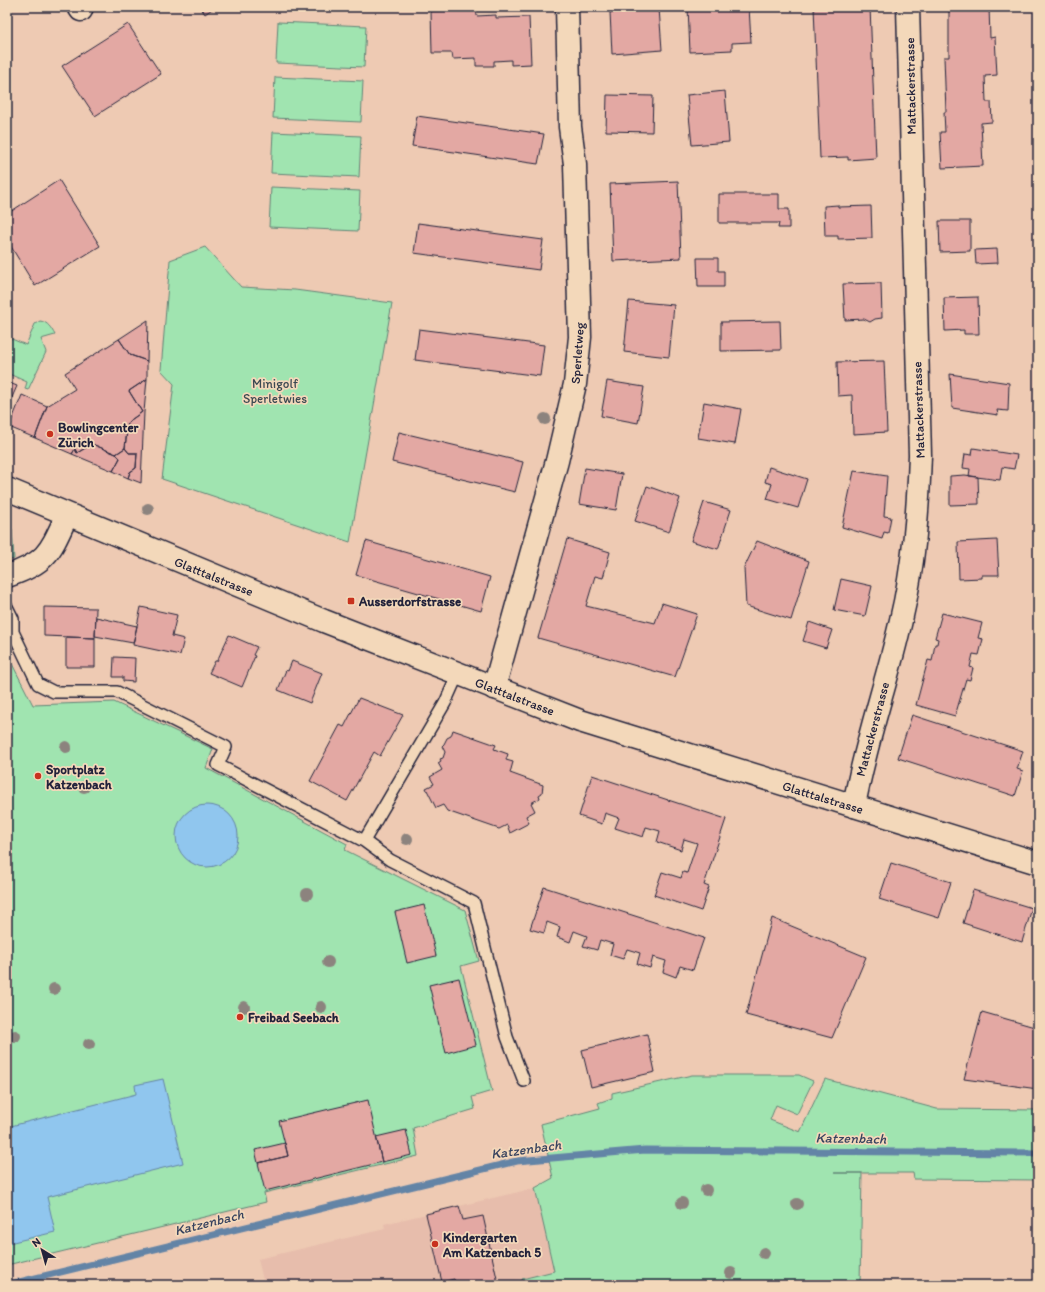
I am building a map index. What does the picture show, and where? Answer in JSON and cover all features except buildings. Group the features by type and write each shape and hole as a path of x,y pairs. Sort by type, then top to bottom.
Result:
{"street":[{"name":"Sperletweg","path":"494,688 557,460 575,384 579,353 580,337 575,164 570,127 567,7"},
{"name":"Mattackerstrasse","path":"854,806 860,774 901,621 910,576 918,501 920,455 908,7"},
{"name":"Glatttalstrasse","path":"7,489 324,622 580,721 1038,863"},
{"path":"7,576 26,570 42,560 56,540 67,515"}],"lane":[{"path":"7,607 12,619 13,632 38,684 54,692 116,692 226,747 218,765 364,841 390,860 474,903 507,1036 524,1081"},
{"path":"364,841 445,703 458,674"}],"shaded area":[{"name":"Kindergarten Am Katzenbach 5","path":"535,1188 554,1271 495,1285 264,1284 258,1259 385,1229 384,1224"}],"green space":[{"path":"278,22 366,26 364,67 276,63"},
{"path":"275,77 363,81 361,122 273,118"},
{"path":"273,132 361,136 359,177 271,173"},
{"path":"271,187 360,191 358,231 269,227"},
{"name":"Minigolf Sperletwies","path":"205,247 241,287 295,290 392,303 350,542 162,479 174,384 161,370 170,260"},
{"path":"40,321 47,324 55,335 41,339 46,352 28,390 25,389 27,382 7,373 7,337 26,345 35,324"},
{"path":"7,526 12,529 14,559 7,561"},
{"name":"Freibad Seebach","path":"7,654 33,705 114,702 213,749 206,768 347,844 345,850 465,910 479,961 461,966 492,1091 472,1097 475,1109 413,1128 418,1156 264,1193 266,1202 7,1265"},
{"path":"692,1075 799,1075 813,1081 797,1114 776,1105 770,1120 800,1132 825,1079 937,1109 1038,1110 1038,1180 914,1179 913,1173 862,1173 860,1285 523,1285 522,1279 554,1271 535,1188 553,1178 541,1124 600,1108 598,1103 612,1098 612,1093"}],"water":[{"path":"201,805 213,805 229,814 236,824 238,836 236,848 229,858 213,867 201,867 190,862 181,853 176,842 176,830 181,819 190,810"},
{"path":"163,1079 183,1163 47,1197 55,1232 9,1243 7,1236 7,1127 136,1094 135,1085"}],"waterway":[{"name":"Katzenbach","path":"7,1285 517,1161 645,1150 1038,1153"}],"place":[{"name":"Bowlingcenter Zürich","path":"50,434"},
{"name":"Ausserdorfstrasse","path":"351,601"},
{"name":"Sportplatz Katzenbach","path":"38,776"},
{"name":"Freibad Seebach","path":"240,1017"},
{"name":"Kindergarten Am Katzenbach 5","path":"435,1244"}]}
